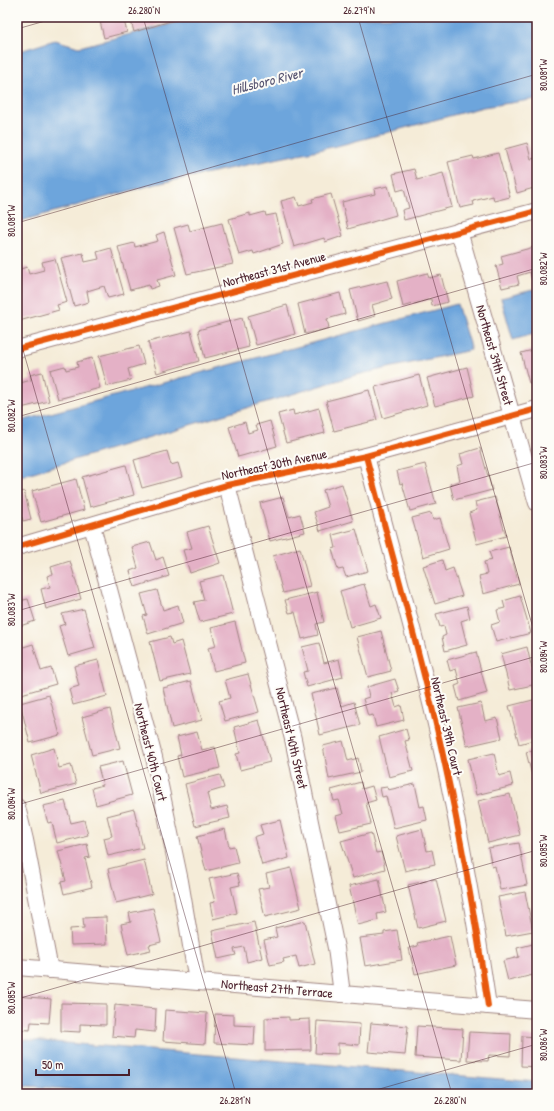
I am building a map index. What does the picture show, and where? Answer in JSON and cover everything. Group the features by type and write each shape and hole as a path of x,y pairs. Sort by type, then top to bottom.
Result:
{"street":[{"name":"Northeast 31st Avenue","path":"17,349 459,230 537,211"},
{"name":"Northeast 39th Street","path":"459,230 537,503"},
{"name":"Northeast 30th Avenue","path":"17,547 227,485 366,456 537,409"},
{"name":"Northeast 39th Court","path":"366,456 435,719 460,835 488,1006"},
{"name":"Northeast 40th Street","path":"227,485 294,739 336,948 342,994"},
{"name":"Northeast 40th Court","path":"92,526 154,758 180,881 197,981"},
{"path":"17,808 25,840 50,970"},
{"name":"Northeast 27th Terrace","path":"17,967 537,1010"}],"water":[{"name":"Hillsboro River","path":"198,17 537,17 537,99 483,107 337,146 151,185 17,222 17,52 55,40 79,47"},
{"path":"537,289 537,333 513,340 501,298"},
{"path":"457,304 471,350 356,375 17,477 17,422"},
{"path":"17,1039 537,1082 537,1094 122,1094 17,1085"}],"building":[{"path":"99,17 123,17 127,32 104,38"},
{"path":"130,17 184,17 134,32"},
{"path":"527,143 531,159 537,158 537,187 517,193 505,149"},
{"path":"498,153 510,197 494,201 493,196 473,201 474,205 460,208 448,162 473,156 474,159"},
{"path":"414,169 417,180 443,173 452,207 404,220 402,210 409,208 404,189 397,191 393,174"},
{"path":"388,186 396,215 348,229 342,202 375,194 374,189"},
{"path":"331,194 343,236 325,242 324,238 294,247 281,201 296,197 299,206 313,202 312,199"},
{"path":"265,212 266,216 276,214 283,244 254,254 253,251 239,255 229,219 250,213 250,216"},
{"path":"222,223 233,264 187,274 174,228 188,224 190,231"},
{"path":"164,232 176,275 157,280 159,286 150,289 149,285 130,290 118,247 134,243 135,247 158,241 156,235"},
{"path":"534,247 537,258 537,279 532,280 530,272 517,276 519,284 502,288 496,266 503,264 501,256"},
{"path":"111,248 124,294 108,298 104,286 87,291 89,302 74,306 61,258 83,253 85,262 99,259 97,252"},
{"path":"55,259 67,302 57,305 59,310 19,321 17,315 17,270 27,267 29,274 44,270 42,262"},
{"path":"427,273 429,278 441,275 448,302 432,306 431,299 403,307 397,281"},
{"path":"387,281 392,299 372,305 375,316 358,321 350,290"},
{"path":"340,293 345,314 327,319 329,328 305,334 298,304"},
{"path":"287,305 295,334 256,345 248,316"},
{"path":"242,318 249,347 205,358 198,330"},
{"path":"191,331 199,361 157,373 148,342"},
{"path":"139,346 144,364 128,369 131,380 107,386 99,356"},
{"path":"537,349 537,381 529,383 521,353"},
{"path":"92,358 100,388 58,399 50,370 65,366 66,370 78,367 77,362"},
{"path":"467,367 474,396 435,406 427,378"},
{"path":"42,372 49,401 17,409 17,384 31,380 30,375"},
{"path":"419,375 427,405 383,418 375,387"},
{"path":"369,390 377,420 334,431 326,401"},
{"path":"319,408 325,433 286,443 278,414 293,410 294,415"},
{"path":"270,421 277,446 238,457 229,427 245,422 248,433 258,430 256,425"},
{"path":"480,448 492,490 454,500 450,484 460,481 457,466 463,464 460,454"},
{"path":"167,451 171,465 178,463 182,477 142,488 134,460"},
{"path":"425,464 436,504 410,511 397,471"},
{"path":"126,465 134,495 90,507 82,477"},
{"path":"76,479 84,510 41,522 32,491"},
{"path":"342,484 353,521 320,531 314,512 328,507 323,490"},
{"path":"24,491 31,519 23,521 22,517 17,518 17,493"},
{"path":"283,497 289,517 300,514 305,532 270,541 260,503"},
{"path":"495,497 506,536 477,544 469,513 477,510 475,502"},
{"path":"431,513 433,520 440,518 449,549 423,557 412,518"},
{"path":"208,526 220,563 190,573 183,550 192,548 187,532"},
{"path":"356,529 368,571 346,577 343,569 338,570 332,549 336,548 333,535"},
{"path":"150,542 156,560 163,557 169,576 135,587 130,571 138,568 132,547"},
{"path":"509,547 519,584 483,594 479,576 487,574 484,562 492,560 489,552"},
{"path":"300,548 310,586 283,593 273,556"},
{"path":"442,560 445,571 453,568 462,596 435,604 423,566"},
{"path":"70,561 81,599 46,609 41,589 50,587 47,576 53,574 51,567"},
{"path":"223,575 233,614 200,622 194,602 204,600 199,581"},
{"path":"364,584 371,606 376,604 381,618 350,627 340,591"},
{"path":"157,590 163,610 178,605 183,623 148,634 143,616 147,615 141,594"},
{"path":"317,592 324,622 316,624 318,635 302,639 295,612 289,613 285,600"},
{"path":"17,594 19,601 28,599 35,621 17,627"},
{"path":"520,596 531,633 496,642 491,625 500,622 497,610 505,608 503,601"},
{"path":"467,606 470,618 461,621 467,645 445,651 442,637 446,635 444,626 440,627 436,614"},
{"path":"84,609 95,648 68,656 59,626 65,624 62,614"},
{"path":"235,622 245,663 214,671 208,648 216,646 211,628"},
{"path":"381,631 391,671 368,677 357,637"},
{"path":"170,637 172,644 181,641 190,674 160,681 150,642"},
{"path":"319,643 324,663 339,659 343,677 307,687 303,672 308,671 302,647"},
{"path":"33,644 41,671 51,668 56,684 18,695 17,649"},
{"path":"527,647 532,669 537,668 537,684 510,690 501,654"},
{"path":"476,652 487,693 459,701 455,686 460,684 456,669 450,671 447,660"},
{"path":"98,660 107,696 73,705 69,689 79,686 74,666"},
{"path":"248,674 259,712 225,721 219,701 230,698 225,680"},
{"path":"395,679 399,691 392,693 396,707 401,705 404,720 376,727 373,715 368,716 363,699 369,697 367,687"},
{"path":"191,681 202,720 172,728 163,688"},
{"path":"337,688 342,706 354,702 360,725 320,735 311,694"},
{"path":"49,695 60,735 30,743 20,703"},
{"path":"537,699 537,739 519,744 509,706"},
{"path":"481,703 485,721 497,718 502,738 467,746 458,708"},
{"path":"110,709 120,748 92,755 82,717"},
{"path":"259,720 270,762 240,770 236,754 240,753 234,727"},
{"path":"406,729 409,740 405,741 413,771 389,777 379,737"},
{"path":"197,732 202,750 215,747 220,768 182,777 177,756 181,755 177,737"},
{"path":"343,741 348,761 358,758 361,772 329,779 323,746"},
{"path":"54,748 59,768 71,765 76,784 41,793 31,755"},
{"path":"537,749 537,791 536,791 526,752"},
{"path":"494,753 499,776 510,773 513,786 476,795 468,759"},
{"path":"123,761 132,795 96,805 92,788 103,785 98,767"},
{"path":"220,775 224,788 207,793 211,810 227,806 230,818 195,826 185,784"},
{"path":"361,782 362,789 372,786 376,800 366,803 371,824 340,831 336,816 343,814 339,800 334,801 331,790"},
{"path":"415,784 420,807 424,806 427,820 394,828 386,796 382,797 380,788 387,787 388,790"},
{"path":"510,794 520,835 488,843 478,801"},
{"path":"65,801 71,823 84,820 88,835 57,843 52,822 48,823 43,806"},
{"path":"134,809 143,848 108,856 104,838 112,836 107,816"},
{"path":"280,820 289,858 262,865 254,837 263,834 260,825"},
{"path":"225,829 229,847 234,846 238,863 206,871 197,836"},
{"path":"422,829 427,851 432,850 435,864 405,871 396,836"},
{"path":"371,833 376,853 381,852 385,869 353,878 341,841"},
{"path":"519,843 527,885 500,890 495,866 492,867 488,848"},
{"path":"87,844 90,857 85,858 92,887 64,894 61,882 66,881 58,851"},
{"path":"144,860 152,894 116,903 108,869"},
{"path":"291,868 301,908 265,917 258,889 269,887 266,874"},
{"path":"237,873 240,885 231,887 237,913 213,919 210,903 215,902 209,879"},
{"path":"379,879 386,912 377,914 378,920 358,925 349,886"},
{"path":"436,879 446,921 418,928 408,885"},
{"path":"525,892 533,931 506,936 498,897"},
{"path":"153,908 161,942 149,945 151,950 128,955 121,924 131,922 129,913"},
{"path":"106,917 107,944 71,945 70,929 84,928 83,918"},
{"path":"305,921 315,964 299,968 296,956 283,959 284,962 270,965 264,940 277,937 275,928"},
{"path":"254,922 262,958 247,962 244,947 234,949 236,955 218,959 212,931"},
{"path":"397,930 402,960 365,966 360,938 384,935 384,932"},
{"path":"450,936 456,965 415,974 409,948 418,946 417,943"},
{"path":"537,943 537,982 535,982 533,975 508,981 503,961 519,957 517,948"},
{"path":"17,996 51,999 49,1023 31,1022 30,1030 17,1029"},
{"path":"61,1003 106,1004 106,1025 80,1024 80,1032 61,1031"},
{"path":"115,1005 156,1009 155,1032 135,1030 134,1038 112,1036"},
{"path":"165,1010 207,1013 205,1044 163,1041"},
{"path":"215,1014 234,1015 234,1025 255,1026 254,1045 214,1043"},
{"path":"289,1017 289,1020 310,1019 311,1050 265,1051 265,1018"},
{"path":"317,1021 360,1024 359,1045 338,1043 338,1054 315,1053"},
{"path":"371,1023 408,1026 405,1055 368,1052"},
{"path":"417,1026 463,1029 461,1060 415,1057"},
{"path":"469,1032 511,1034 510,1056 489,1055 488,1061 467,1060"},
{"path":"522,1036 537,1037 537,1067 521,1066"}],"cycle path":[{"path":"17,349 537,211"},
{"path":"17,547 227,485 366,456 537,409"},
{"path":"366,456 419,654 451,791 477,934 488,1006"}]}
